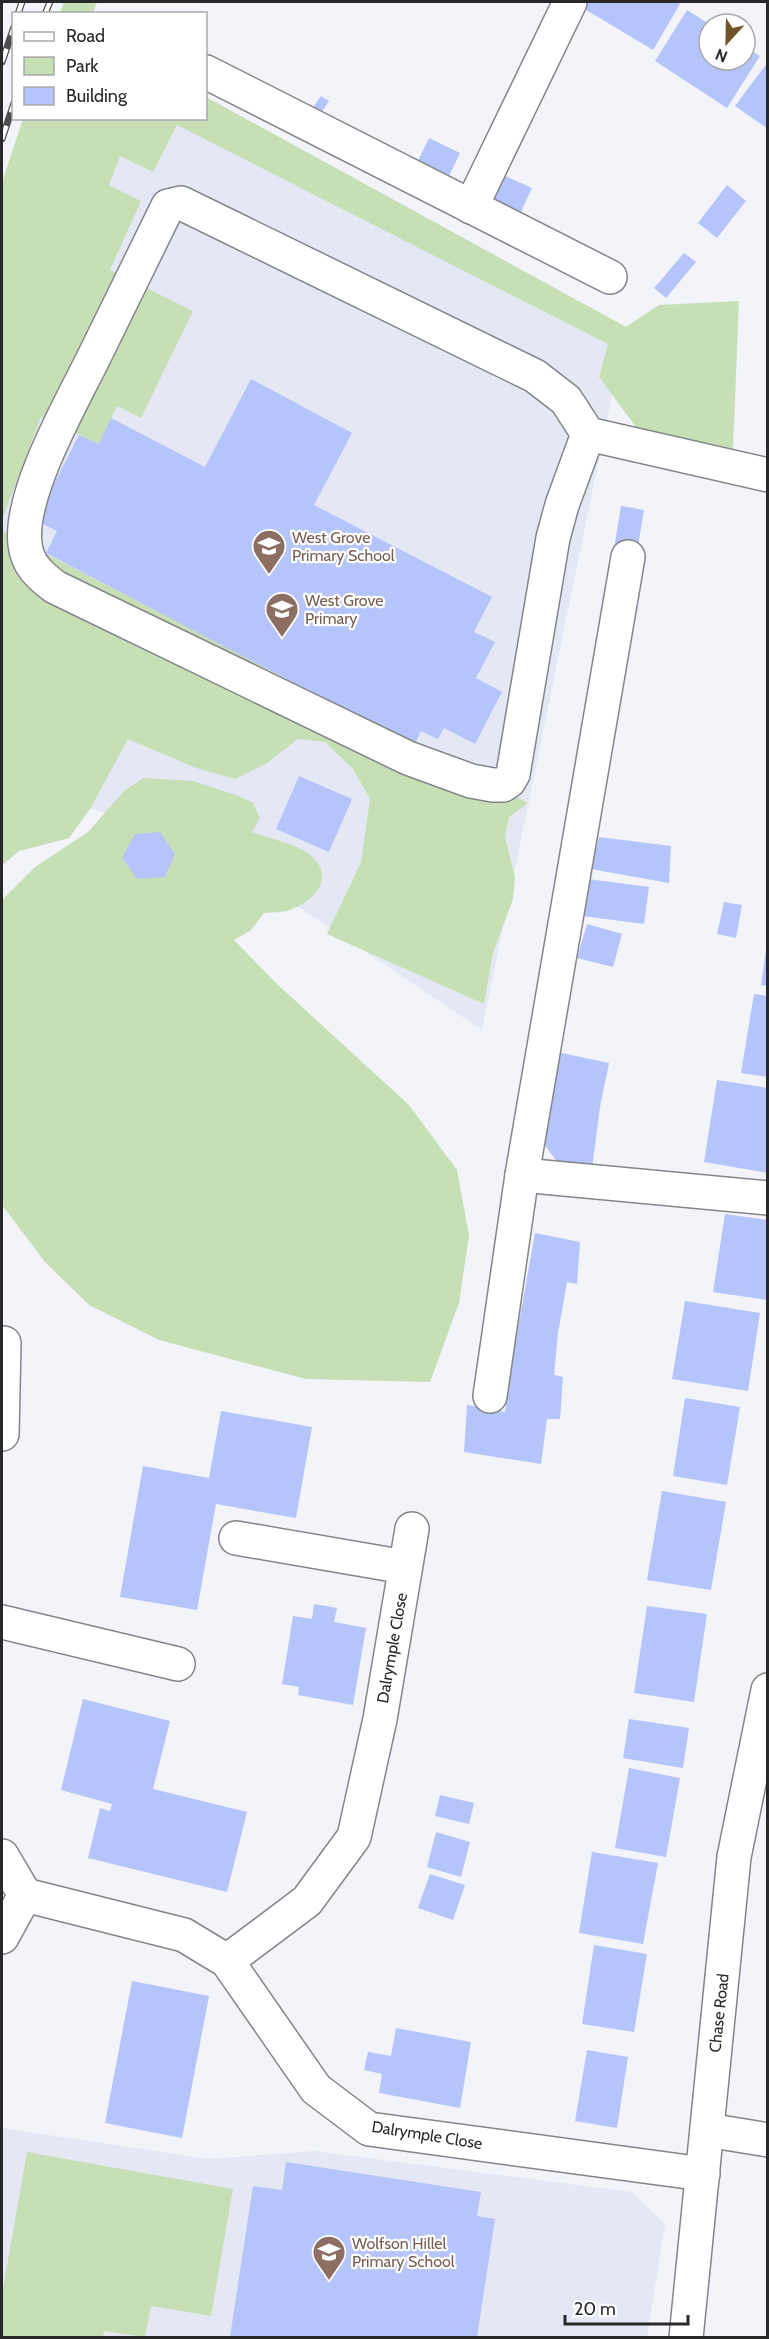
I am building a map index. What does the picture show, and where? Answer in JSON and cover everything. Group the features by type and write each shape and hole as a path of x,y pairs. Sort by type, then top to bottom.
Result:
{"street":[{"path":"471,207 570,2"},
{"path":"207,73 610,278"},
{"path":"588,434 558,516 513,774 509,782 503,785 471,781 408,758 55,587 38,574 27,557 24,523 30,499 54,438 168,206 181,203 535,376 566,400 588,434 768,475"},
{"path":"490,1396 522,1175 628,557"},
{"path":"522,1175 768,1198"},
{"path":"2,1434 4,1343"},
{"name":"Dalrymple Close","path":"227,1961 307,1901 354,1837 380,1719 412,1529"},
{"path":"236,1538 405,1567"},
{"path":"2,1622 178,1664"},
{"name":"Chase Road","path":"686,2337 734,1857 768,1690"},
{"path":"2,1856 25,1895 2,1937"},
{"name":"Dalrymple Close","path":"25,1895 184,1935 227,1961 316,2089 369,2128 703,2174"},
{"path":"707,2130 768,2140"}],"shaded area":[{"name":"West Grove Primary","path":"207,98 626,327 482,1030 181,828 90,809 69,838 19,851 2,865 2,467 122,120 207,120"},
{"name":"Wolfson Hillel Primary School","path":"2,2128 209,2159 314,2151 632,2192 665,2224 647,2337 2,2338"}],"green space":[{"path":"64,2 97,2 93,12 60,12"},
{"path":"207,98 626,327 659,305 739,301 733,449 636,427 599,377 608,344 177,125 153,172 120,156 109,185 141,201 110,270 193,311 141,418 117,406 99,444 41,417 2,520 2,182 23,120 207,120"},
{"path":"2,531 528,803 509,817 505,837 515,877 513,899 493,953 484,1004 327,934 361,862 370,799 353,769 325,742 298,739 267,763 235,779 196,768 128,739 90,809 69,838 19,851 2,865"},
{"path":"144,778 193,781 253,803 260,818 252,832 303,850 317,862 321,870 320,886 309,899 289,910 264,913 251,930 234,940 276,983 409,1105 457,1170 469,1235 459,1303 430,1382 306,1379 159,1340 89,1305 45,1262 2,1205 2,900 35,867 88,832 125,790"},
{"path":"27,2152 233,2189 211,2316 151,2306 145,2337 104,2331 103,2337 2,2337 2,2294"}],"building":[{"path":"587,2 676,2 680,4 653,50 583,8"},
{"path":"687,10 697,16 697,72 750,72 727,108 655,61"},
{"path":"768,62 768,129 735,106"},
{"path":"321,96 329,101 314,124 305,119"},
{"path":"429,138 460,153 447,180 416,165"},
{"path":"501,174 532,188 515,225 484,211"},
{"path":"727,185 746,201 717,238 698,223"},
{"path":"684,253 696,262 666,298 654,288"},
{"name":"West Grove Primary School","path":"251,379 352,433 314,505 492,597 474,632 495,642 476,678 502,692 475,744 444,728 438,739 421,731 414,746 46,553 57,531 35,520 79,435 99,444 111,418 205,467"},
{"path":"621,506 644,510 637,552 614,549"},
{"path":"299,776 352,799 329,852 276,829"},
{"path":"160,832 175,854 165,877 137,879 122,858 135,834"},
{"path":"599,837 671,846 669,883 591,869"},
{"path":"588,879 649,887 644,924 583,916"},
{"path":"724,902 742,905 736,938 717,934"},
{"path":"587,924 622,934 613,967 577,958"},
{"path":"766,950 768,950 768,986 761,985"},
{"path":"754,994 768,996 768,1077 741,1073"},
{"path":"557,1052 609,1063 600,1107 592,1168 558,1163 541,1140"},
{"path":"717,1080 768,1088 768,1173 704,1162"},
{"path":"725,1214 768,1220 768,1300 713,1292"},
{"path":"535,1233 580,1242 577,1284 567,1282 558,1333 554,1375 563,1377 560,1419 547,1419 541,1464 464,1452 467,1405 505,1412"},
{"path":"685,1301 760,1313 748,1391 672,1379"},
{"path":"685,1398 740,1407 727,1485 673,1476"},
{"path":"221,1411 312,1427 296,1518 216,1504 197,1610 120,1597 143,1466 209,1478"},
{"path":"662,1491 726,1502 711,1590 647,1580"},
{"path":"314,1604 337,1608 334,1622 366,1628 353,1705 298,1695 299,1687 282,1684 293,1616 312,1619"},
{"path":"647,1606 707,1614 694,1702 634,1693"},
{"path":"83,1699 170,1721 153,1789 247,1812 227,1892 88,1858 100,1808 110,1811 112,1804 61,1790"},
{"path":"629,1719 689,1728 683,1768 623,1758"},
{"path":"629,1768 680,1778 666,1857 615,1848"},
{"path":"440,1795 474,1803 469,1824 435,1816"},
{"path":"436,1832 470,1842 461,1877 427,1867"},
{"path":"592,1852 658,1863 643,1944 579,1933"},
{"path":"430,1874 465,1885 453,1920 418,1908"},
{"path":"594,1945 647,1954 634,2032 582,2024"},
{"path":"132,1981 209,1996 182,2138 105,2123"},
{"path":"396,2028 471,2042 460,2108 379,2093 382,2074 364,2070 368,2052 391,2056"},
{"path":"587,2050 628,2057 617,2128 575,2121"},
{"path":"286,2162 481,2192 477,2216 495,2219 477,2337 230,2337 253,2186 282,2190"}],"railway":[{"path":"19,12 22,2"},
{"path":"46,12 50,2"},
{"path":"2,62 12,33"},
{"path":"2,139 12,109"}],"place":[{"name":"West Grove Primary School","path":"269,575"},
{"name":"West Grove Primary","path":"282,638"},
{"name":"Wolfson Hillel Primary School","path":"329,2281"}]}
